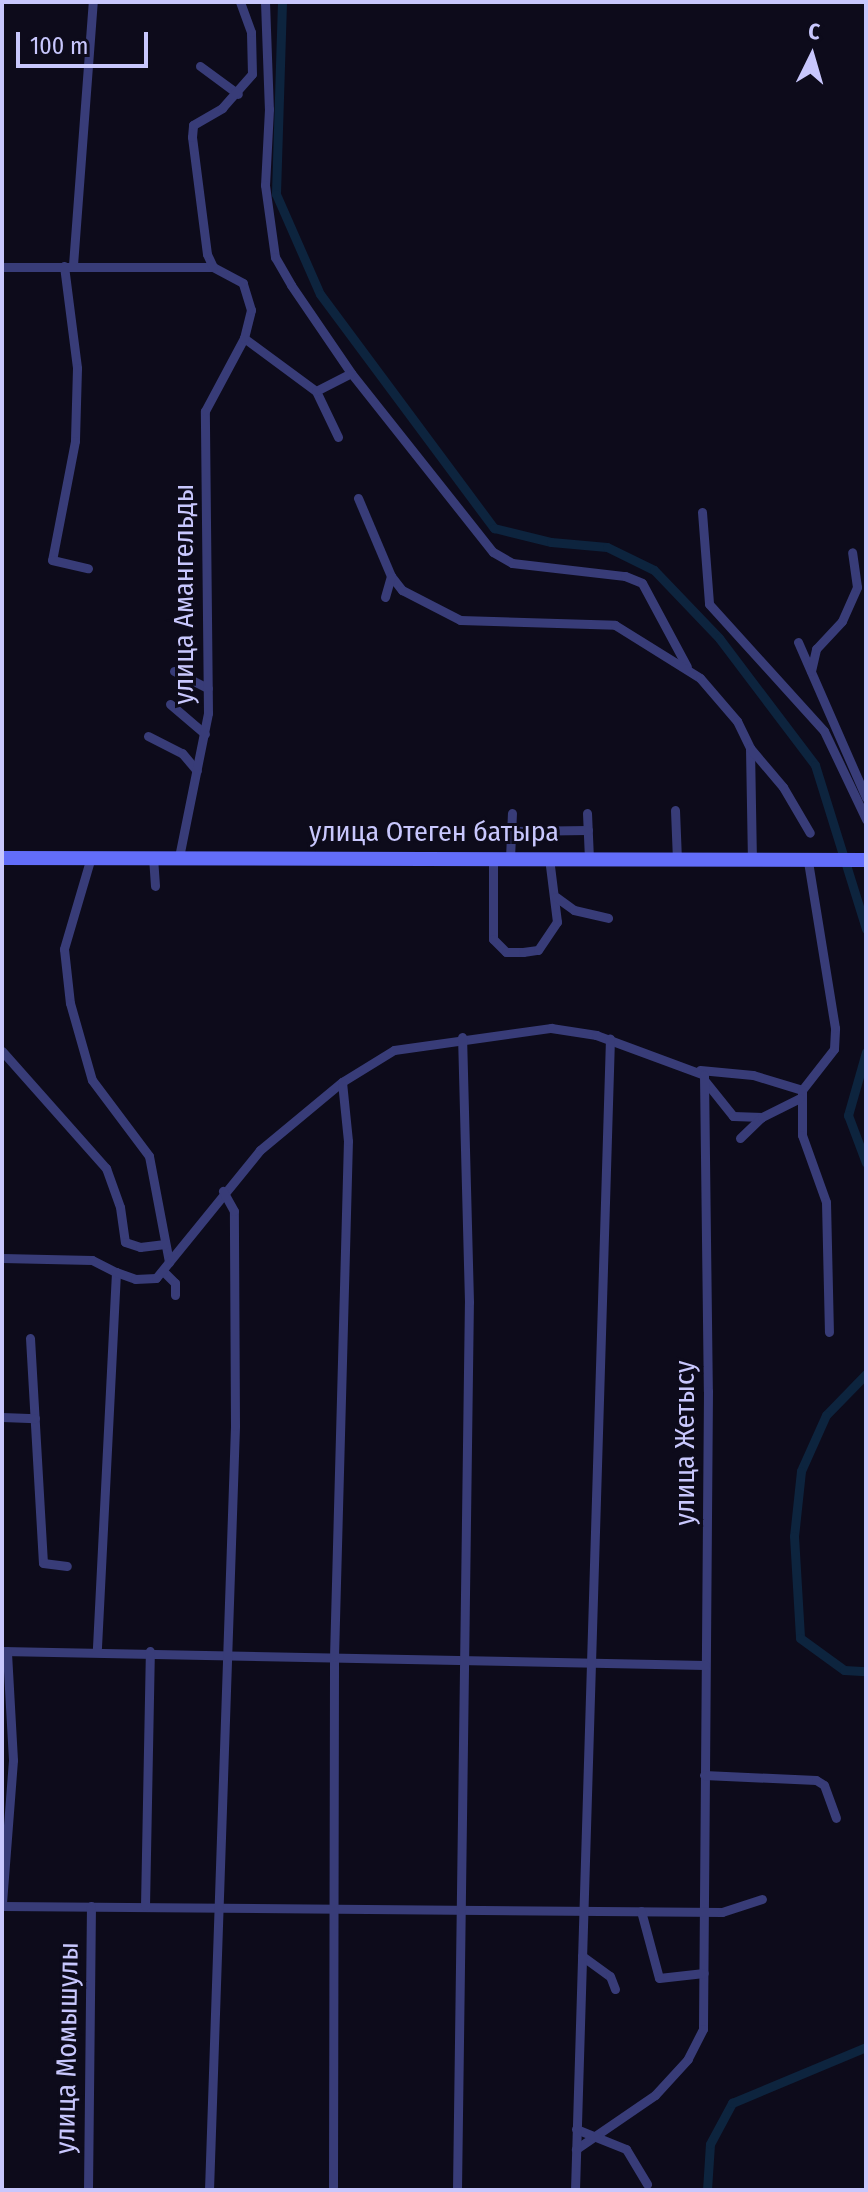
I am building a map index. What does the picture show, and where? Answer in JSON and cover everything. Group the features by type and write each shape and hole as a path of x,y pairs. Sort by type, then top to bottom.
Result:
{"main road":[{"name":"улица Отеген батыра","path":"2,858 866,860"}],"street":[{"path":"88,568 52,560 61,495 72,467 77,368 68,265 93,2"},
{"path":"2,267 213,267 194,175 193,125 238,94 255,64 251,32 240,2"},
{"path":"265,2 263,30 269,96 264,177 275,257 351,373 493,552 512,563 625,576 642,583 687,667"},
{"path":"251,32 263,30"},
{"path":"200,66 238,94"},
{"name":"улица Амангельды","path":"179,857 205,734 208,688 205,411 244,338 251,310 249,292 243,283 213,267"},
{"path":"244,338 316,391 338,437"},
{"path":"316,391 351,373"},
{"path":"358,498 391,576 402,590 469,623 615,625 687,667 725,706 750,748 783,787 810,833"},
{"path":"702,512 709,604 824,731 866,819"},
{"path":"811,671 816,649 842,621 857,587 852,552"},
{"path":"385,597 391,576"},
{"path":"798,642 866,798"},
{"path":"174,671 208,688"},
{"path":"170,704 205,734"},
{"path":"148,736 182,753 197,771"},
{"path":"750,748 752,861"},
{"path":"675,810 677,860"},
{"path":"510,858 512,813"},
{"path":"587,813 589,858"},
{"path":"513,831 588,830"},
{"path":"91,857 64,949 70,1003 92,1080 149,1156 165,1244 166,1267 175,1283 175,1295"},
{"path":"153,857 155,886"},
{"path":"493,858 496,947 538,950 557,922 549,858"},
{"path":"740,1138 762,1117 801,1094 825,1065 836,1040 808,862"},
{"path":"556,897 574,910 608,918"},
{"path":"2,1258 92,1260 115,1274 145,1280 166,1267 223,1191 260,1150 342,1082 394,1050 462,1037 551,1028 610,1039 700,1070 753,1075 801,1094"},
{"path":"457,2190 469,1302 462,1037"},
{"path":"575,2190 610,1039"},
{"path":"2,1051 106,1168 120,1207 125,1242 140,1247 165,1244"},
{"name":"улица Жетысу","path":"576,2149 655,2095 688,2059 703,2029 705,1081 700,1070"},
{"path":"705,1081 733,1116 762,1117"},
{"path":"333,2190 337,1906 334,1657 348,1141 342,1082"},
{"path":"801,1094 802,1135 826,1202 829,1332"},
{"path":"209,2190 215,1905 227,1652 235,1224 230,1198 223,1191"},
{"path":"97,1650 115,1274"},
{"path":"30,1338 43,1563 67,1566"},
{"path":"2,1417 35,1418"},
{"path":"705,1665 465,1661 227,1652 4,1651 13,1760 2,1905 462,1907 703,1913 736,1910 762,1899"},
{"path":"145,1906 150,1651"},
{"path":"704,1775 816,1780 824,1785 836,1818"},
{"name":"улица Момышулы","path":"88,2190 91,1906"},
{"path":"641,1911 659,1978 704,1973"},
{"path":"582,1956 610,1976 615,1989"},
{"path":"576,2129 626,2149 647,2184"}],"waterway":[{"path":"282,2 276,194 320,294 494,528 551,542 607,547 654,570 719,638 815,765 866,929"},
{"path":"866,1052 848,1115 866,1163"},
{"path":"866,1374 826,1415 801,1471 794,1536 800,1638 844,1670 866,1671"},
{"path":"707,2190 710,2144 732,2103 866,2047"}]}
